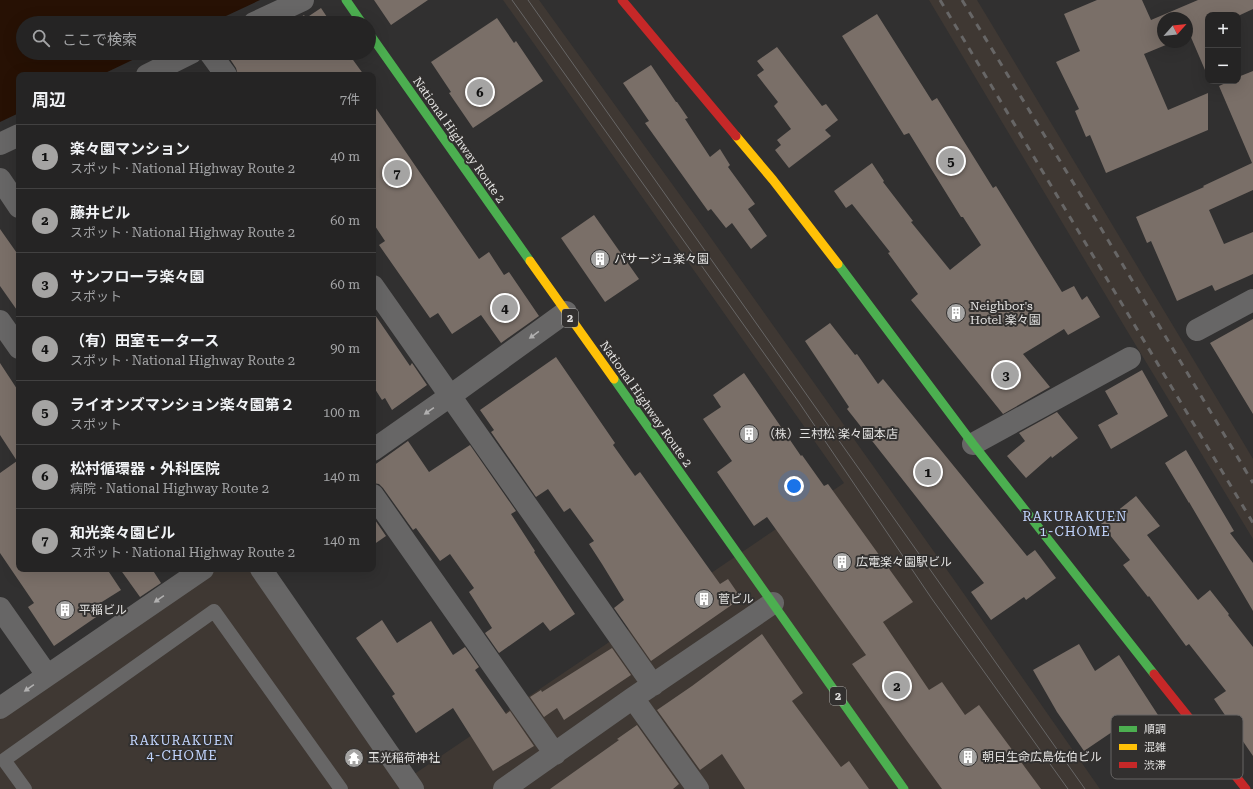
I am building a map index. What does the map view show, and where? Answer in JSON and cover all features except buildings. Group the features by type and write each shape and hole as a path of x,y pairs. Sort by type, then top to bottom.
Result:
{"main road":[{"path":"346,0 357,16"},
{"path":"622,0 773,180 973,444 1187,715"},
{"name":"National Highway Route 2","path":"376,43 904,789"},
{"path":"1238,779 1246,789"}],"street":[{"path":"269,16 304,0"},
{"path":"153,72 177,60"},
{"path":"215,60 224,72"},
{"path":"0,144 16,136"},
{"path":"0,179 16,203"},
{"path":"376,290 653,685"},
{"path":"1196,330 1253,300"},
{"path":"376,448 566,312"},
{"path":"0,321 16,344"},
{"path":"973,444 1130,358"},
{"path":"376,500 555,754"},
{"path":"0,708 48,675 180,575 191,572"},
{"path":"263,572 413,789"},
{"path":"512,787 633,698 773,603"},
{"path":"0,608 48,675"},
{"path":"633,698 698,789"}],"lane":[{"path":"25,789 4,760 214,611 341,789"}],"shaded area":[{"path":"0,0 260,0 226,16 16,16 16,60 132,60 107,72 16,72 16,114 0,122"},
{"path":"503,0 539,0 701,224 957,584 1100,789 0,789 0,710 201,572 267,572 407,779 844,483"},
{"path":"929,0 977,0 1234,427 1253,459 1253,539 1126,329"}],"tram line":[{"path":"512,0 798,401 932,599 1068,789"},
{"path":"528,0 1085,789"}],"railway":[{"path":"940,0 1253,523"},
{"path":"962,0 1102,230 1253,483"}],"traffic: fast":[{"path":"346,0 357,16"},
{"path":"376,43 530,261"},
{"path":"838,264 973,444 1154,674"},
{"path":"614,379 904,789"}],"traffic: slow":[{"path":"736,136 773,180 838,264"},
{"path":"530,261 614,379"}],"traffic: jam":[{"path":"622,0 736,136"},
{"path":"1154,674 1187,715"},
{"path":"1238,779 1246,789"}],"place":[{"name":"松村循環器・外科医院","path":"480,92"},
{"name":"ライオンズマンション楽々園第２","path":"951,161"},
{"name":"和光楽々園ビル","path":"397,173"},
{"name":"パサージュ楽々園","path":"600,259"},
{"name":"（有）田室モータース","path":"505,308"},
{"name":"Neighbor's Hotel 楽々園","path":"956,313"},
{"name":"サンフローラ楽々園","path":"1006,375"},
{"name":"（株）三村松 楽々園本店","path":"749,434"},
{"name":"楽々園マンション","path":"928,472"},
{"name":"広電楽々園駅ビル","path":"842,562"},
{"name":"菅ビル","path":"704,599"},
{"name":"平稲ビル","path":"65,610"},
{"name":"藤井ビル","path":"897,686"},
{"name":"朝日生命広島佐伯ビル","path":"968,757"},
{"name":"玉光稲荷神社","path":"354,758"}],"district":[{"name":"RAKURAKUEN 1-CHOME","path":"1075,524"},
{"name":"RAKURAKUEN 4-CHOME","path":"182,748"}]}
